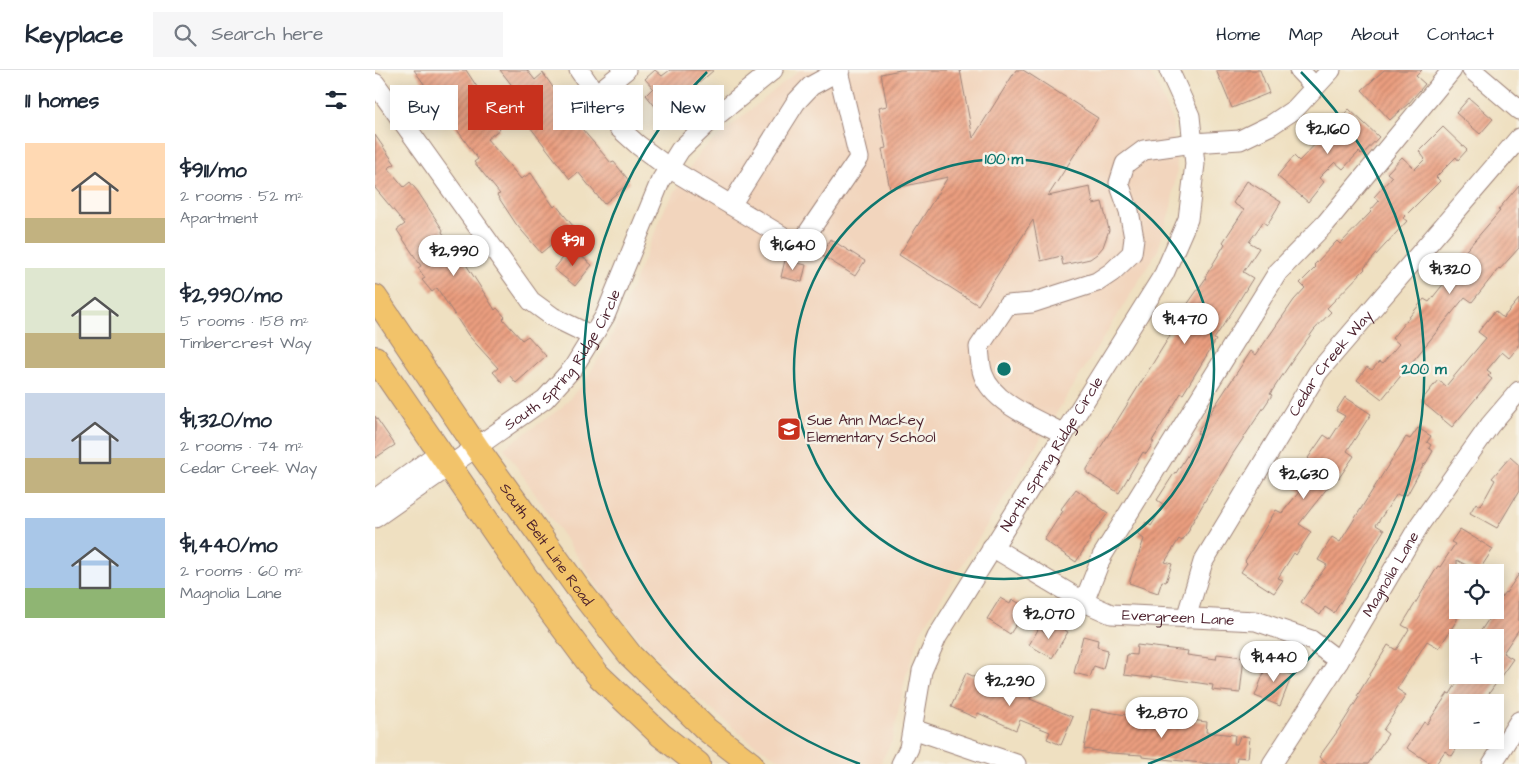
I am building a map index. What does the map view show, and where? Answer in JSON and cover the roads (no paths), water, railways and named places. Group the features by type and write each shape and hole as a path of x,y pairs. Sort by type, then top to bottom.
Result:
{"main road":[{"name":"South Belt Line Road","path":"375,297 477,448 577,587 631,656 707,730 751,764"},
{"path":"375,358 527,579 598,675 661,735 698,764"}],"street":[{"path":"579,70 590,85"},
{"path":"608,85 627,70"},
{"name":"South Spring Ridge Circle","path":"445,459 477,448 545,399 573,368 605,316 660,182 679,150 710,120 773,70"},
{"path":"621,130 669,168 799,246 859,158 839,70 811,86 795,102 731,205"},
{"path":"1169,70 1190,116 1193,143"},
{"path":"1299,70 1315,87"},
{"path":"1064,434 1015,408 996,395 983,375 979,347 1007,305 1031,303 1097,282 1112,272 1132,253 1134,238 1129,211 1119,183 1125,164 1144,150 1193,143 1240,140 1271,126 1295,109 1331,70"},
{"path":"1084,602 1102,556 1278,272 1326,223 1451,70"},
{"path":"1472,70 1519,110"},
{"path":"375,83 531,301 553,317 593,336"},
{"name":"Cedar Creek Way","path":"1186,618 1203,562 1319,372 1519,138"},
{"name":"North Spring Ridge Circle","path":"901,764 909,748 922,671 937,637 1164,274 1188,219 1195,164 1193,143"},
{"name":"Magnolia Lane","path":"1272,764 1339,661 1420,524 1490,426 1519,391"},
{"path":"375,498 445,459"},
{"path":"375,518 445,459"},
{"name":"Evergreen Lane","path":"993,547 1084,602 1111,614 1256,622 1311,640 1339,661"},
{"path":"1492,764 1519,721"},
{"path":"913,729 1015,764"}],"place":[{"name":"Sue Ann Mackey Elementary School","path":"789,429"}]}
